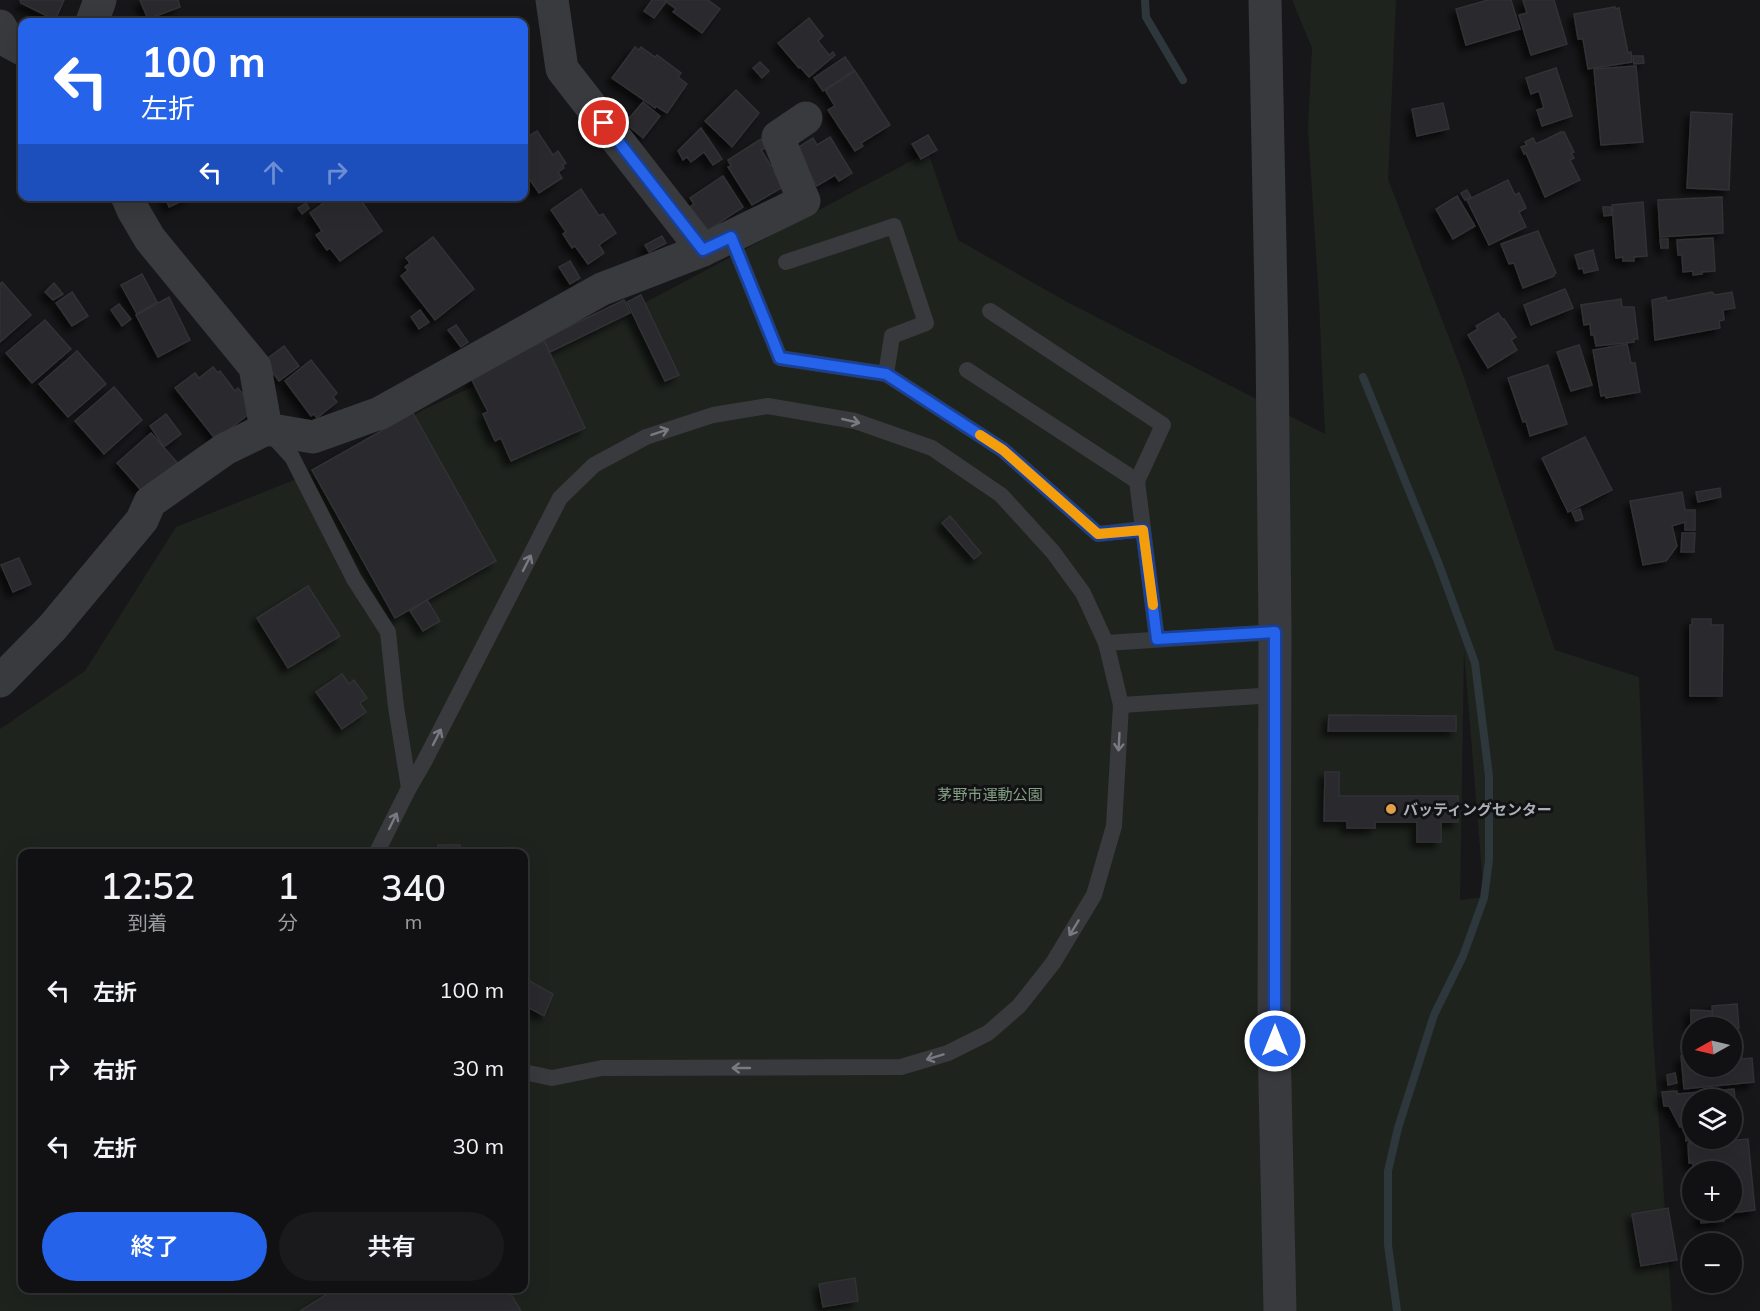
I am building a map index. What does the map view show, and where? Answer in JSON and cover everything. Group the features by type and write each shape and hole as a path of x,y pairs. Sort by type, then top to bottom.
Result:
{"street":[{"path":"93,18 100,0"},
{"path":"552,0 562,69 717,243"},
{"path":"1265,0 1272,333 1275,1041 1280,1311"},
{"path":"0,26 9,42 18,47"},
{"path":"0,681 67,610 142,520 150,502 225,449 266,429 313,436 380,413 602,289 717,243 804,201 778,137 807,118"},
{"path":"130,201 150,239 255,367 266,429"}],"lane":[{"path":"786,262 894,226 926,323 892,336 886,374"},
{"path":"717,243 780,358 886,374 1003,450 1098,534 1143,530"},
{"path":"990,311 1163,425 1137,481 1157,639"},
{"path":"967,370 1137,481"},
{"path":"378,849 560,498 594,465 646,437 713,415 768,406 855,421 932,448 1001,495 1053,552 1083,593 1106,643 1121,705 1114,826 1094,895 1053,963 1019,1006 988,1033 948,1053 901,1067 602,1068 552,1078 528,1073"},
{"path":"266,429 292,457 354,579 388,632 396,707 409,788"},
{"path":"1106,643 1275,632"},
{"path":"1121,705 1275,695"}],"green space":[{"name":"茅野市運動公園","path":"1292,0 1396,0 1388,179 1463,374 1555,650 1639,677 1653,1037 1672,1311 0,1311 0,729 85,671 176,527 332,465 423,410 603,325 928,152 958,240 1069,303 1325,434 1308,129 1312,48","holes":["1464,651 1484,897 1460,899"]}],"building":[{"path":"20,0 64,0 56,18 51,18 21,3"},
{"path":"140,0 178,0 180,7 148,18"},
{"path":"652,0 666,2 654,18 644,11"},
{"path":"664,0 708,0 720,9 702,33 673,12 676,9"},
{"path":"1488,0 1511,0 1520,29 1466,45 1456,9"},
{"path":"1523,0 1554,0 1567,44 1531,55 1519,15 1527,13"},
{"path":"1615,7 1615,9 1619,8 1632,62 1588,69 1583,39 1578,39 1574,14"},
{"path":"809,18 823,36 818,41 829,55 833,52 835,55 809,77 778,43"},
{"path":"635,47 639,50 641,47 655,57 657,55 681,73 678,77 687,84 667,113 656,106 655,108 612,78"},
{"path":"1633,56 1643,56 1644,63 1634,64"},
{"path":"845,57 854,70 823,91 814,78"},
{"path":"760,62 769,71 762,78 753,68"},
{"path":"1636,66 1643,142 1601,145 1594,69"},
{"path":"1556,68 1572,116 1542,126 1537,110 1544,108 1539,91 1531,94 1526,78"},
{"path":"855,71 890,125 861,143 863,146 855,151 828,110 835,106 825,90"},
{"path":"736,90 759,113 732,147 705,121"},
{"path":"643,102 660,116 643,138 625,123"},
{"path":"1443,103 1449,129 1417,136 1412,109"},
{"path":"1691,112 1732,114 1729,190 1687,188"},
{"path":"701,128 722,159 713,165 704,152 691,162 687,157 683,160 678,151"},
{"path":"537,131 553,155 558,151 566,163 563,165 564,168 558,172 562,178 539,193 528,177 528,137"},
{"path":"1564,132 1574,152 1571,153 1574,158 1570,160 1580,180 1545,197 1526,153 1524,154 1521,147 1527,145 1525,142 1533,138 1536,144"},
{"path":"928,135 937,150 921,159 912,144"},
{"path":"830,137 852,173 839,181 835,175 817,186 794,150 813,138 817,145"},
{"path":"761,139 767,147 761,150 771,166 775,163 779,169 774,172 783,187 752,205 728,167 731,166 728,160"},
{"path":"723,176 743,207 707,231 690,207 694,204 690,198"},
{"path":"1508,180 1515,195 1519,193 1526,208 1519,212 1526,227 1489,245 1467,200"},
{"path":"581,189 599,216 603,214 616,233 599,245 604,253 588,264 575,246 572,248 563,234 566,232 551,210"},
{"path":"1467,190 1471,197 1465,200 1461,193"},
{"path":"1457,196 1475,226 1453,239 1436,209"},
{"path":"1722,197 1723,233 1660,237 1658,200"},
{"path":"167,201 182,201 169,207"},
{"path":"326,201 361,201 382,231 340,261 330,248 327,250 316,235 322,231 310,213"},
{"path":"1643,202 1647,256 1634,257 1634,261 1623,261 1623,257 1616,258 1612,205"},
{"path":"306,203 309,208 302,214 298,208"},
{"path":"1603,207 1611,207 1612,215 1604,216"},
{"path":"1538,231 1556,273 1554,276 1523,288 1514,263 1509,264 1501,244"},
{"path":"662,236 666,243 649,252 645,245"},
{"path":"433,237 474,289 435,320 401,276 408,270 405,267 410,263 406,258"},
{"path":"1713,238 1715,271 1693,275 1693,271 1683,272 1682,255 1678,255 1677,240"},
{"path":"1660,239 1668,239 1668,248 1661,248"},
{"path":"1593,250 1598,270 1584,273 1583,268 1579,269 1575,255"},
{"path":"570,261 580,278 570,284 559,267"},
{"path":"142,274 157,302 137,314 121,285"},
{"path":"2,282 31,315 0,342 0,284"},
{"path":"54,283 63,294 53,300 45,292"},
{"path":"1565,289 1573,308 1531,325 1524,305"},
{"path":"72,292 88,316 72,326 56,303"},
{"path":"1712,292 1715,295 1732,292 1735,308 1723,310 1724,320 1719,321 1720,328 1655,340 1652,300 1666,297 1667,301"},
{"path":"641,295 679,375 665,381 627,302"},
{"path":"169,297 190,340 158,357 136,315"},
{"path":"1621,299 1622,307 1634,307 1638,339 1634,339 1634,342 1596,346 1594,335 1591,335 1590,324 1584,325 1581,305"},
{"path":"624,300 630,313 550,352 543,339"},
{"path":"119,304 131,319 122,326 111,310"},
{"path":"420,310 429,322 419,329 411,317"},
{"path":"1498,313 1516,337 1511,340 1517,350 1488,368 1468,335 1478,329 1476,326"},
{"path":"45,320 71,349 32,383 6,353"},
{"path":"456,325 468,342 461,347 448,330"},
{"path":"544,341 585,428 511,461 501,438 495,441 483,414 488,412 470,376"},
{"path":"1627,344 1631,363 1635,363 1640,392 1606,398 1605,395 1601,396 1593,350"},
{"path":"1579,345 1592,385 1571,391 1557,352"},
{"path":"284,346 299,366 279,381 264,361"},
{"path":"77,351 106,384 68,417 39,384"},
{"path":"311,360 337,393 333,397 337,402 317,418 314,414 311,416 285,381"},
{"path":"1548,365 1567,424 1530,436 1508,378"},
{"path":"213,367 218,373 220,371 235,391 238,388 255,409 216,440 175,388 195,373 199,378"},
{"path":"114,387 142,420 104,454 75,421"},
{"path":"413,413 496,561 395,618 312,470"},
{"path":"166,414 181,434 164,447 150,426"},
{"path":"151,433 182,468 148,498 117,463"},
{"path":"1585,437 1612,490 1568,512 1542,458"},
{"path":"1720,488 1721,497 1698,502 1696,492"},
{"path":"1682,492 1685,510 1695,510 1695,530 1685,530 1685,522 1672,526 1677,546 1666,561 1643,565 1630,501"},
{"path":"1580,509 1583,519 1576,521 1572,512"},
{"path":"950,516 981,553 974,559 942,523"},
{"path":"1682,533 1695,533 1694,552 1681,552"},
{"path":"19,558 31,584 13,592 1,565"},
{"path":"308,586 340,636 288,668 257,618"},
{"path":"427,600 440,621 423,631 410,611"},
{"path":"1692,619 1711,619 1711,625 1723,625 1722,696 1690,696 1690,625 1692,625"},
{"path":"342,674 349,684 354,680 367,698 360,703 366,712 342,729 316,692"},
{"path":"1329,715 1456,716 1456,731 1328,731"},
{"name":"バッティングセンター","path":"1325,772 1339,772 1339,796 1458,796 1458,822 1441,822 1441,842 1417,842 1417,822 1375,822 1375,828 1347,828 1347,821 1324,821"},
{"path":"438,845 460,845 460,849 438,849"},
{"path":"528,980 553,994 544,1016 528,1007"},
{"path":"1737,1004 1738,1017 1712,1017 1712,1006"},
{"path":"1691,1010 1711,1011 1711,1017 1691,1017"},
{"path":"1752,1058 1754,1082 1684,1089 1683,1077 1742,1077 1742,1059"},
{"path":"1675,1073 1677,1083 1668,1085 1667,1075"},
{"path":"1677,1091 1677,1094 1682,1094 1682,1127 1680,1127 1669,1106 1664,1106 1662,1092"},
{"path":"1748,1139 1755,1210 1742,1212 1742,1161 1689,1161 1688,1149 1742,1149 1742,1140"},
{"path":"1668,1208 1677,1260 1641,1266 1632,1214"},
{"path":"1701,1221 1724,1221 1701,1223"},
{"path":"855,1278 858,1301 823,1307 819,1284"},
{"path":"329,1293 510,1293 521,1311 300,1311"}],"waterway":[{"path":"1145,0 1146,17 1183,80"},
{"path":"1363,377 1438,562 1475,663 1489,776 1489,860 1484,898 1463,956 1434,1015 1398,1128 1388,1171 1388,1245 1397,1311"}],"slow traffic":[{"path":"980,435 1003,450 1098,534 1143,530 1153,605"}],"place":[{"name":"バッティングセンター","path":"1391,809"}],"route":[{"path":"604,123 703,250 731,237 780,358 886,374 1003,450 1098,534 1143,530 1157,639 1275,632 1275,1041"}]}
